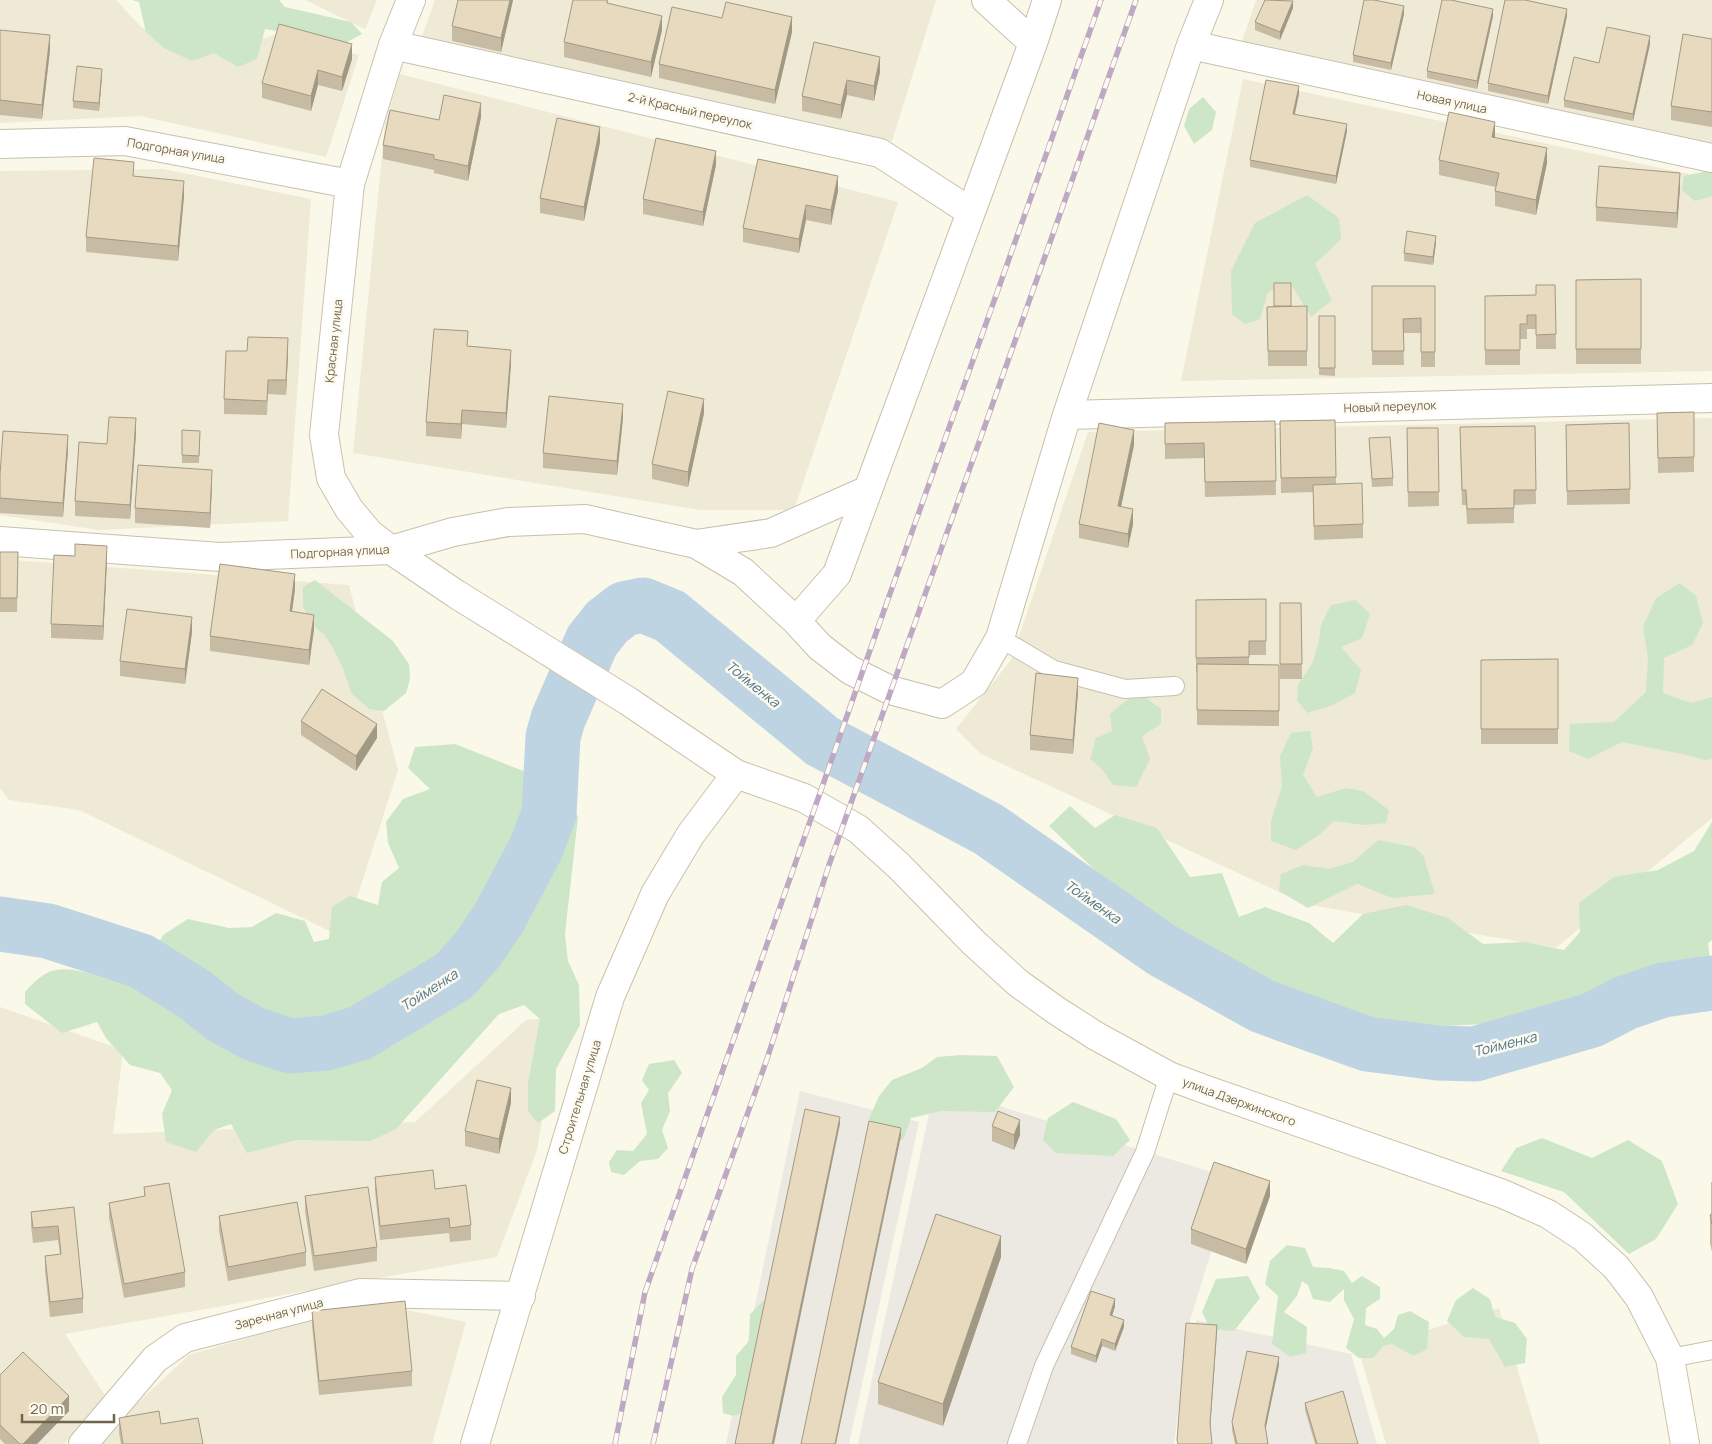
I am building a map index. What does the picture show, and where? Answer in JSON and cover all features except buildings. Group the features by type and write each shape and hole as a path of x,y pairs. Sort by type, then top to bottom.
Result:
{"street":[{"name":"Красная улица","path":"411,0 393,45 350,184 324,435 331,478 348,509 369,533 391,550 456,594 628,701"},
{"path":"986,0 1033,43"},
{"path":"796,621 837,574 1033,43 1047,0"},
{"name":"Подгорная улица","path":"0,541 220,557 391,550 453,532 508,522 585,519 696,544 743,572 796,621 820,647 850,670 890,690 942,704 974,683 1000,638 1068,415 1191,46 1209,0"},
{"name":"2-й Красный переулок","path":"393,45 880,153 971,212"},
{"name":"Новая улица","path":"1191,46 1712,158"},
{"name":"Подгорная улица","path":"0,144 125,141 350,184"},
{"name":"Новый переулок","path":"1068,415 1712,398"},
{"path":"696,544 771,533 868,490"},
{"name":"улица Дзержинского","path":"628,701 736,774 804,798 858,829 899,866 974,943 1018,983 1096,1036 1170,1076 1314,1129 1503,1194 1548,1214 1584,1237 1616,1267 1639,1297 1670,1358 1685,1444"},
{"name":"Строительная улица","path":"475,1444 610,997 655,894 691,834 736,774"},
{"name":"Заречная улица","path":"83,1444 155,1360 185,1338 360,1293 521,1296"}],"lane":[{"path":"1000,638 1054,670 1125,689 1175,686"},
{"path":"1016,1444 1044,1366 1145,1152 1170,1076"},
{"path":"1670,1358 1712,1350"}],"shaded area":[{"path":"0,0 116,0 142,28 235,49 279,33 359,55 326,157 140,116 0,123"},
{"path":"305,0 377,0 365,29"},
{"path":"435,0 936,0 892,141 420,42"},
{"path":"1256,0 1712,0 1712,148 1240,47"},
{"path":"400,74 898,202 794,510 700,510 353,453 385,124"},
{"path":"1243,79 1712,179 1712,371 1181,381"},
{"path":"163,169 311,199 288,521 99,530 0,515 0,171"},
{"path":"1712,418 1712,818 1556,948 1305,904 981,754 956,729 1011,660 1088,432"},
{"path":"0,559 349,585 398,770 344,938 79,810 9,800 0,788"},
{"path":"0,1007 123,1050 113,1134 415,1122 526,1020 560,1017 537,1150 497,1257 65,1334 106,1397 64,1444 0,1444"},
{"path":"935,1086 1234,1179 1190,1320 1174,1444 858,1444"},
{"path":"800,1091 919,1122 849,1444 726,1444"},
{"path":"368,1302 466,1322 432,1444 97,1444 103,1435 189,1355"},
{"path":"1499,1308 1540,1444 1386,1444 1359,1351"},
{"path":"1196,1320 1351,1354 1377,1444 1179,1444"}],"green space":[{"path":"132,0 279,0 285,7 351,22 362,34 332,50 282,32 265,29 257,59 238,67 214,53 192,61 164,48 146,32 139,2"},
{"path":"1203,97 1216,112 1212,130 1194,144 1184,126 1189,109"},
{"path":"1712,170 1712,196 1695,201 1682,190 1684,176"},
{"path":"1307,195 1339,218 1341,239 1315,264 1332,300 1311,317 1291,284 1268,292 1260,319 1245,324 1232,314 1231,271 1255,223"},
{"path":"315,580 393,641 409,664 410,679 406,693 384,711 369,709 352,694 333,648 324,634 310,621 303,606 303,587"},
{"path":"1680,583 1696,596 1703,623 1692,645 1664,658 1663,693 1691,703 1712,697 1712,759 1705,760 1622,742 1588,759 1569,751 1570,724 1614,722 1646,692 1648,658 1643,627 1656,598"},
{"path":"1355,600 1370,614 1362,638 1341,647 1361,670 1355,693 1333,705 1307,713 1297,700 1298,685 1313,662 1321,625 1331,605"},
{"path":"1146,698 1161,709 1161,724 1142,736 1150,759 1136,787 1113,785 1102,769 1090,759 1096,738 1112,731 1110,714 1128,699"},
{"path":"1310,731 1313,748 1303,775 1317,797 1346,788 1363,791 1389,810 1386,823 1364,825 1334,821 1320,834 1296,850 1271,841 1271,821 1282,786 1280,756 1291,733"},
{"path":"455,744 564,787 578,817 565,934 568,961 579,985 580,1025 556,1069 555,1111 538,1123 528,1111 528,1083 540,1019 524,1005 499,1014 396,1129 370,1141 296,1140 247,1153 231,1124 214,1130 196,1152 166,1142 162,1114 172,1090 160,1073 130,1065 106,1038 97,1022 62,1033 25,1004 25,992 42,976 56,970 80,971 111,980 154,952 163,935 188,919 229,928 252,927 276,913 305,921 314,942 329,939 332,907 350,896 378,905 382,882 399,868 388,843 386,822 403,799 430,789 408,768 415,747"},
{"path":"1070,806 1095,828 1115,815 1157,828 1190,877 1222,873 1239,917 1265,907 1309,923 1333,943 1363,914 1406,905 1448,918 1483,944 1524,942 1564,950 1580,932 1579,903 1614,877 1658,870 1694,851 1712,822 1712,940 1708,943 1710,961 1687,984 1652,988 1579,1024 1540,1030 1509,1023 1374,1029 1274,1002 1167,939 1049,826"},
{"path":"1378,840 1414,847 1423,855 1435,894 1392,898 1357,884 1308,908 1279,891 1281,874 1303,865 1329,869 1353,862"},
{"path":"960,1055 997,1056 1014,1087 995,1112 941,1111 911,1118 904,1138 884,1150 868,1140 869,1119 879,1096 892,1080 922,1068 937,1057"},
{"path":"674,1060 682,1073 668,1093 670,1111 662,1130 668,1148 658,1159 640,1161 624,1175 611,1172 609,1162 617,1150 633,1151 647,1134 641,1103 649,1090 642,1080 649,1064"},
{"path":"1073,1102 1116,1119 1130,1140 1113,1156 1056,1153 1043,1140 1048,1118"},
{"path":"1542,1138 1592,1158 1628,1140 1662,1161 1678,1204 1656,1239 1629,1254 1564,1192 1501,1171 1516,1148"},
{"path":"1287,1245 1305,1248 1313,1267 1344,1271 1352,1283 1362,1276 1380,1287 1380,1299 1366,1308 1365,1325 1377,1329 1384,1338 1394,1329 1398,1315 1410,1311 1429,1322 1427,1349 1413,1356 1392,1344 1383,1346 1373,1358 1359,1358 1346,1348 1354,1319 1344,1300 1344,1289 1330,1302 1313,1299 1308,1285 1302,1281 1297,1296 1284,1312 1307,1327 1306,1353 1290,1357 1272,1344 1278,1296 1265,1284 1270,1261"},
{"path":"1248,1276 1260,1298 1234,1331 1210,1329 1202,1312 1216,1279"},
{"path":"1473,1288 1490,1299 1495,1317 1515,1323 1527,1339 1525,1363 1505,1367 1489,1339 1464,1337 1447,1321 1456,1300"},
{"path":"764,1300 745,1412 733,1416 723,1413 722,1397 736,1375 736,1356 749,1341 750,1314"}],"waterway":[{"name":"Тойменка","path":"0,924 48,931 141,961 194,994 223,1017 254,1034 290,1046 326,1043 360,1033 454,976 478,949 499,918 535,850 549,814 553,737 558,719 592,641 607,622 624,609 643,605 670,616 822,741 988,829 1162,950 1262,1006 1367,1044 1438,1053 1475,1054 1592,1020 1625,1003 1663,990 1712,983"}],"railway":[{"path":"615,1444 645,1292 1101,0"},
{"path":"653,1444 692,1269 767,1059 829,865 1136,0"}]}
